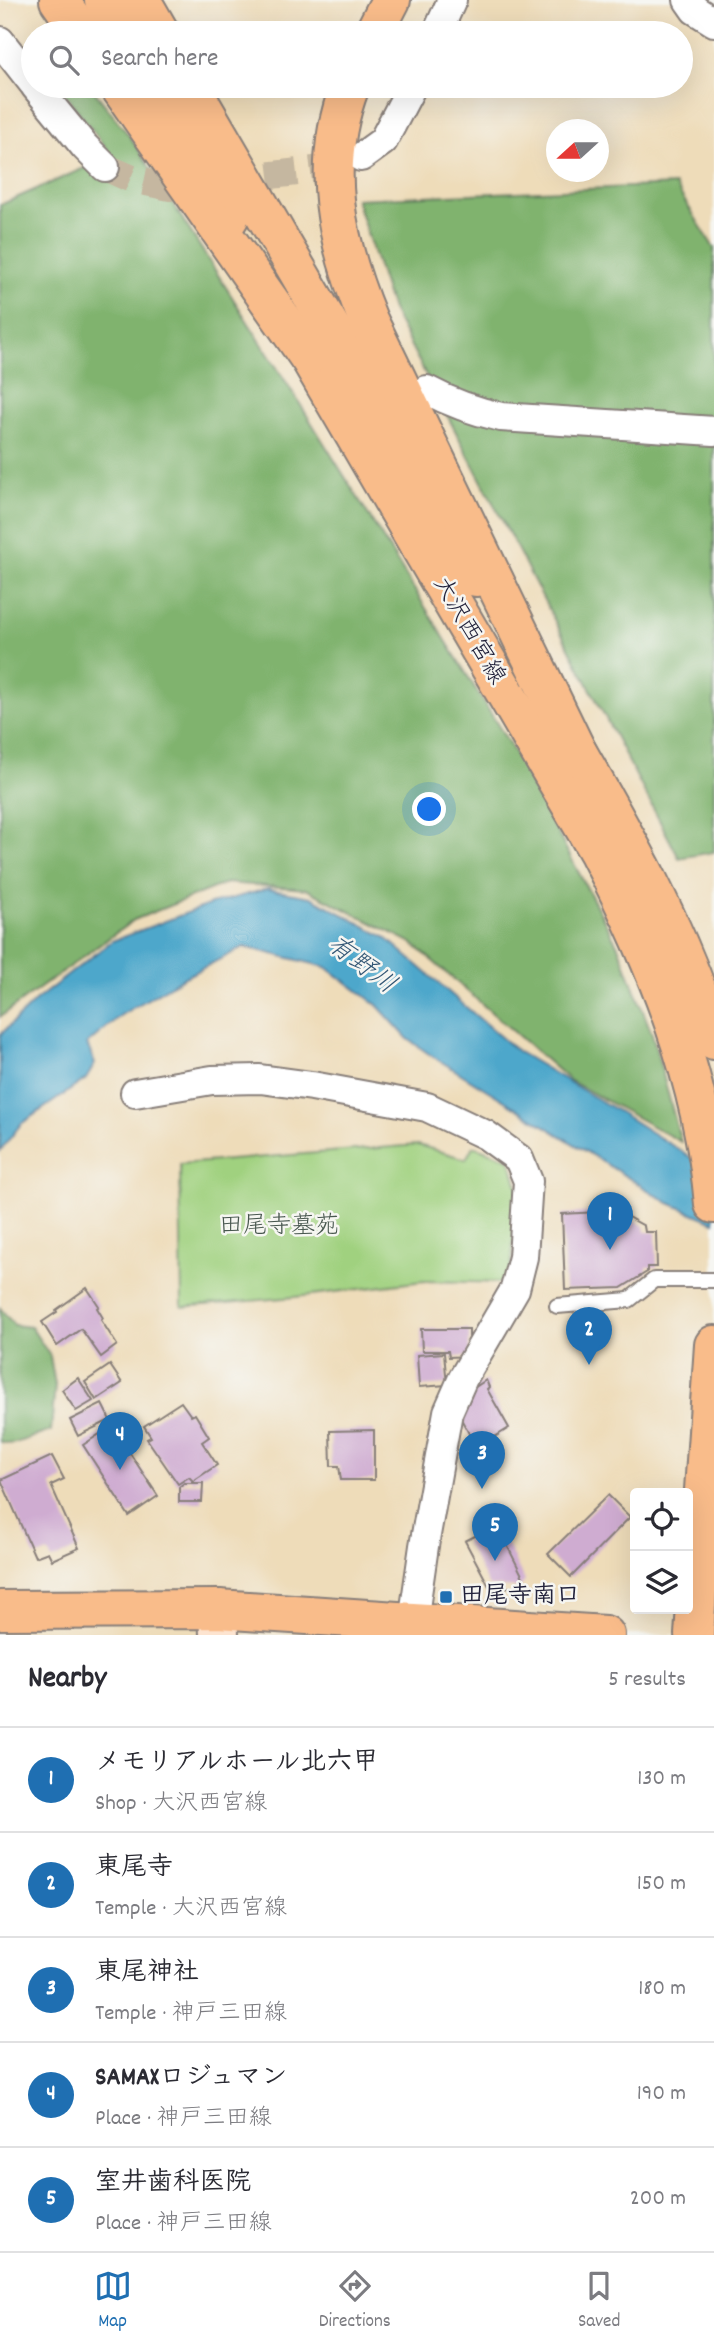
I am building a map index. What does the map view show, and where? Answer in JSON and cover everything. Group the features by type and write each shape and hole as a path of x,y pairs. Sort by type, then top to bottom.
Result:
{"main road":[{"path":"59,0 74,21"},
{"path":"104,0 116,21"},
{"path":"141,0 153,21"},
{"path":"380,21 391,0"},
{"path":"127,98 308,356"},
{"name":"大沢西宮線","path":"160,98 620,892 664,993 683,1048 701,1113 714,1204"},
{"name":"大沢西宮線","path":"197,98 631,848 684,954 714,1040"},
{"path":"346,98 335,137 333,176 341,245 353,285 580,758"},
{"path":"368,320 399,363 427,390"},
{"path":"694,1635 714,1345"},
{"path":"0,1610 218,1622 413,1622 605,1635"}],"street":[{"path":"442,21 452,0"},
{"path":"688,0 695,9 714,22"},
{"path":"0,41 21,68"},
{"path":"45,98 85,148 105,167"},
{"path":"361,157 383,141 406,98"},
{"path":"427,390 474,411 501,417 714,431"},
{"path":"135,1093 212,1080 260,1079 312,1086 427,1107 486,1135 519,1159 528,1181 523,1256 515,1289 463,1378 448,1412 413,1622"}],"lane":[{"path":"557,1306 629,1300 654,1280 714,1280"}],"green space":[{"path":"68,98 99,98 131,138 300,404 512,748 618,946 652,1034 681,1142 569,1080 412,943 306,889 226,883 134,920 0,1017 0,205 112,156"},
{"path":"675,185 714,248 714,852 679,858 392,310 356,199"},
{"name":"田尾寺墓苑","path":"418,1145 466,1159 473,1146 510,1159 518,1187 510,1283 424,1281 295,1297 182,1307 180,1164"},
{"path":"0,1308 14,1325 31,1327 50,1356 55,1385 51,1431 12,1444 0,1442"}],"water":[{"name":"有野川","path":"267,889 311,897 385,937 517,1051 714,1172 714,1222 669,1203 429,1054 408,1039 377,1005 326,967 244,947 183,978 121,1015 87,1044 95,1064 86,1079 21,1124 0,1151 0,1035 36,1000 112,941 211,904"}],"building":[{"path":"617,1211 644,1226 645,1232 656,1232 657,1267 647,1267 647,1272 621,1288 565,1290 562,1214"},
{"path":"87,1288 99,1306 97,1308 103,1318 101,1320 117,1345 101,1357 81,1329 57,1346 42,1322"},
{"path":"421,1329 469,1329 469,1356 449,1357 448,1351 422,1351"},
{"path":"444,1353 447,1385 419,1387 417,1355"},
{"path":"110,1365 122,1383 96,1400 85,1382"},
{"path":"78,1378 93,1401 76,1411 62,1390"},
{"path":"486,1380 489,1387 487,1389 509,1428 477,1448 455,1408 462,1396"},
{"path":"181,1402 191,1416 195,1414 209,1437 202,1442 217,1465 193,1481 189,1477 178,1484 147,1439 151,1437 144,1426"},
{"path":"102,1404 110,1420 78,1436 70,1420"},
{"path":"112,1426 158,1496 129,1516 83,1445"},
{"path":"374,1430 374,1480 341,1480 339,1466 331,1466 330,1431"},
{"path":"52,1456 64,1479 51,1485 79,1548 52,1560 48,1552 35,1557 1,1480"},
{"path":"184,1483 203,1483 202,1502 179,1502 179,1487"},
{"path":"608,1495 630,1517 571,1577 548,1554"},
{"path":"497,1525 525,1581 519,1588 489,1586 465,1541"}],"tunnel":[{"path":"105,167 132,179 170,187 314,170 352,160"}],"place":[{"name":"メモリアルホール北六甲","path":"610,1250"},
{"name":"東尾寺","path":"589,1365"},
{"name":"SAMAXロジュマン","path":"120,1470"},
{"name":"東尾神社","path":"482,1489"},
{"name":"室井歯科医院","path":"495,1561"},
{"name":"田尾寺南口","path":"446,1597"}]}
